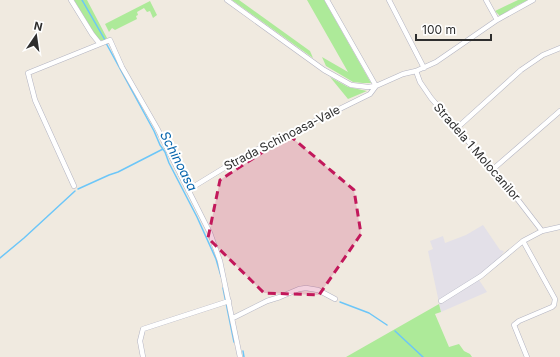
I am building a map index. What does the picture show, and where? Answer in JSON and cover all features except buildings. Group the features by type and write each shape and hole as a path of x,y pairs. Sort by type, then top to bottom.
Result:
{"street":[{"path":"71,0 92,34 102,43"},
{"path":"227,0 324,70 351,85 360,87 376,86 403,74 424,68 451,52 497,20 533,0"},
{"path":"327,0 376,86"},
{"path":"389,0 424,68"},
{"path":"486,0 497,20"},
{"path":"74,186 35,100 28,73 110,40 122,67 157,128 210,233 218,254 224,277 227,301 233,318 240,357"},
{"path":"457,128 521,70 543,55 560,48"},
{"name":"Stradela 1 Molocanilor","path":"416,71 420,82 431,98 526,209 542,231"},
{"name":"Strada Schinoasa-Vale","path":"188,190 242,157 370,94 376,86"},
{"path":"492,170 560,111"},
{"path":"440,302 481,276 523,241 542,231 560,226"},
{"path":"523,241 555,296 555,303 552,307 519,321 514,326 527,357"},
{"path":"233,318 298,288 318,290 336,299"},
{"path":"142,357 140,341 143,329 227,301"}],"highlighted area":[{"path":"289,135 354,190 361,234 319,295 264,293 208,238 220,180"}],"shaded area":[{"path":"483,225 500,250 504,251 501,256 477,277 487,292 441,312 428,251 433,249 430,241 443,236 445,243 466,235"}],"green space":[{"path":"74,0 87,0 107,38 103,41 98,39"},
{"path":"232,0 239,0 310,51 313,58"},
{"path":"307,0 324,0 371,83 353,82 326,66 322,57 348,72"},
{"path":"518,0 528,0 500,16 495,11"},
{"path":"150,1 157,15 153,18 150,11 147,12 144,8 137,12 137,19 115,30 112,28 109,32 105,24"},
{"path":"330,77 348,87 367,91 348,99"},
{"path":"439,304 441,312 435,314 449,347 459,344 464,351 472,357 346,357"}],"waterway":[{"name":"Schinoasa","path":"82,0 105,40"},
{"name":"Schinoasa","path":"106,43 165,152 216,259 221,276"},
{"path":"78,189 118,172 163,149"},
{"path":"0,258 75,191"},
{"name":"Schinoasa","path":"223,288 234,342"},
{"path":"340,302 369,313 387,325"},
{"path":"395,331 423,357"},
{"name":"Schinoasa","path":"243,351 244,357"}]}
